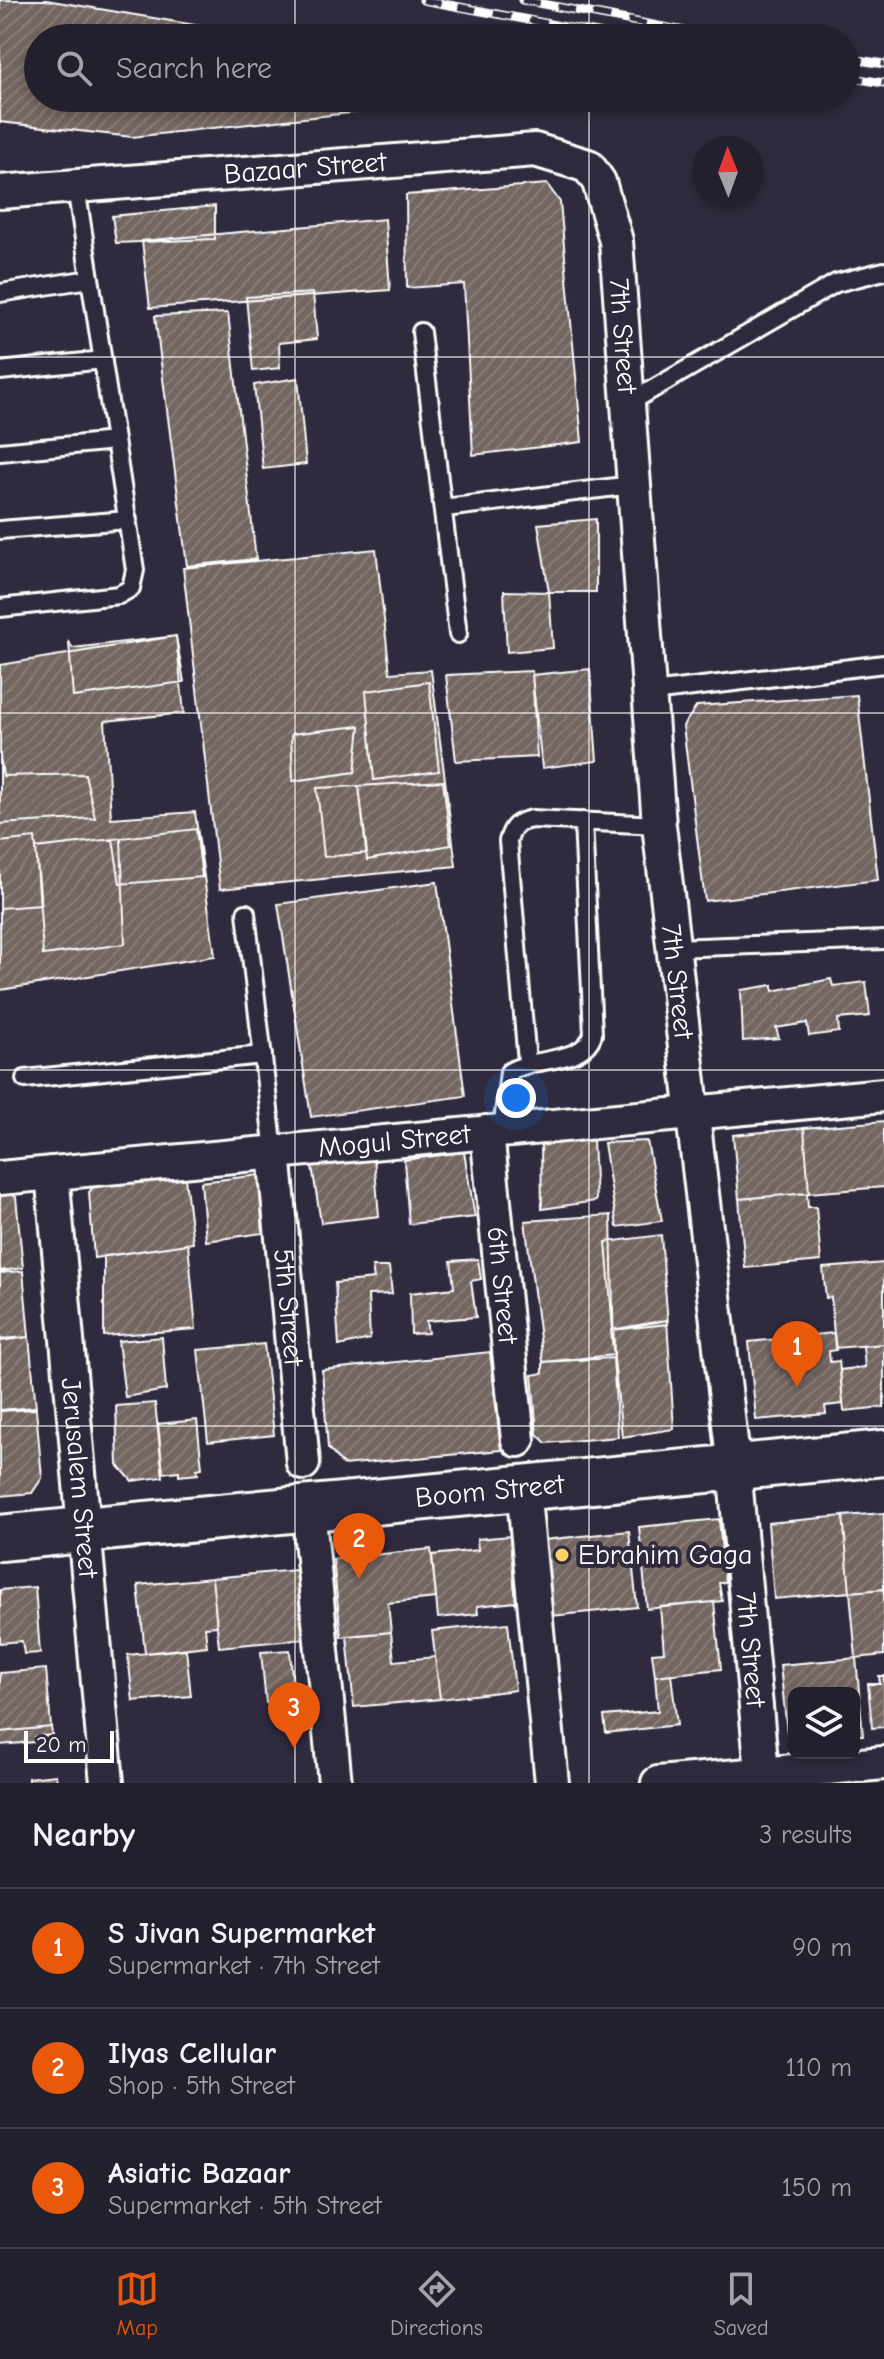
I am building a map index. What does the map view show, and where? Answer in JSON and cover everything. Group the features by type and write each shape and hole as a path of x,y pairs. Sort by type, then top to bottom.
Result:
{"main road":[{"name":"Boom Street","path":"0,1538 884,1453"}],"street":[{"name":"Bazaar Street","path":"0,192 535,150 588,166 599,182"},
{"name":"7th Street","path":"599,182 616,241 632,485 652,692 659,825 734,1467 762,1778"},
{"name":"Mogul Street","path":"0,1178 884,1095"},
{"name":"6th Street","path":"494,1131 518,1440"},
{"name":"5th Street","path":"274,1152 303,1463"},
{"name":"Jerusalem Street","path":"52,1173 107,1783"},
{"path":"523,1488 552,1783"},
{"path":"308,1508 335,1783"},
{"path":"658,1783 762,1778 884,1763"}],"lane":[{"path":"0,608 119,595 131,588 135,570 76,187"},
{"path":"627,404 836,283 884,271"},
{"path":"0,293 90,279"},
{"path":"421,332 445,508 458,634"},
{"path":"0,371 103,360"},
{"path":"0,452 115,441"},
{"path":"445,508 632,485"},
{"path":"0,530 128,520"},
{"path":"652,692 884,664"},
{"path":"527,1062 508,841 517,822 532,819 659,825"},
{"path":"494,1131 509,1072 527,1062 582,1052 589,1046 593,1034 583,821"},
{"path":"246,913 274,1152"},
{"path":"674,948 884,940"},
{"path":"25,1079 263,1055"}],"building":[{"path":"0,0 46,0 189,24 24,24 24,112 358,112 132,137 0,122"},
{"path":"547,184 560,202 582,442 473,455 464,284 407,288 406,195"},
{"path":"215,206 215,239 116,243 112,216"},
{"path":"385,219 390,290 150,308 142,241"},
{"path":"313,293 317,339 279,343 280,368 253,371 246,297"},
{"path":"228,313 256,559 187,566 155,316"},
{"path":"298,378 306,464 263,469 254,385"},
{"path":"596,519 596,592 549,592 538,524"},
{"path":"376,549 390,673 431,670 456,866 220,889 183,568"},
{"path":"504,591 549,592 553,648 507,652"},
{"path":"176,636 184,682 73,697 69,643 73,648"},
{"path":"176,636 184,713 105,721 111,818 195,812 215,956 0,990 0,665"},
{"path":"590,669 597,761 542,768 532,675"},
{"path":"532,671 537,757 456,761 446,675"},
{"path":"429,682 439,771 374,780 366,691"},
{"path":"857,695 878,880 705,901 683,726 697,706"},
{"path":"360,726 355,772 293,781 291,734"},
{"path":"0,756 3,776 85,774 95,818 0,824"},
{"path":"443,781 451,845 367,860 359,786"},
{"path":"359,786 367,853 324,857 317,788"},
{"path":"196,829 202,877 120,884 113,839"},
{"path":"35,838 41,905 0,908 0,842"},
{"path":"121,838 125,944 43,955 36,848"},
{"path":"437,882 465,1096 311,1117 278,904"},
{"path":"831,979 833,986 866,982 870,1016 838,1019 839,1032 809,1036 807,1023 776,1028 779,1038 743,1041 741,990 773,985 773,991"},
{"path":"884,1121 884,1187 809,1193 804,1128"},
{"path":"804,1128 809,1193 739,1199 733,1135"},
{"path":"593,1140 596,1201 542,1209 541,1142"},
{"path":"647,1141 662,1221 617,1227 604,1143"},
{"path":"464,1152 475,1217 409,1224 404,1160"},
{"path":"374,1157 379,1216 321,1223 312,1166"},
{"path":"184,1170 193,1243 94,1258 89,1192 101,1178"},
{"path":"259,1175 263,1233 206,1241 201,1182"},
{"path":"0,1188 16,1197 23,1268 0,1271"},
{"path":"807,1193 808,1207 816,1207 821,1261 745,1268 739,1199"},
{"path":"611,1215 614,1355 543,1362 525,1221"},
{"path":"661,1235 668,1324 613,1330 606,1242"},
{"path":"188,1244 196,1329 104,1336 104,1256"},
{"path":"478,1259 481,1279 471,1281 476,1317 426,1321 428,1333 411,1334 410,1293 454,1288 451,1261"},
{"path":"884,1263 884,1344 835,1348 831,1297 826,1298 823,1268"},
{"path":"372,1267 389,1267 392,1294 368,1295 370,1339 339,1346 335,1283 374,1279"},
{"path":"23,1271 29,1337 0,1339 0,1273"},
{"path":"667,1320 674,1429 622,1437 611,1330"},
{"path":"834,1333 836,1350 829,1351 830,1362 839,1361 843,1404 825,1406 826,1414 756,1420 749,1342 788,1338 789,1354 815,1352 813,1335"},
{"path":"29,1337 36,1407 0,1410 0,1341"},
{"path":"162,1337 166,1390 125,1397 118,1341"},
{"path":"264,1344 274,1435 208,1442 198,1350"},
{"path":"884,1344 884,1407 844,1411 840,1370 865,1367 863,1346"},
{"path":"490,1352 501,1450 343,1465 328,1448 322,1370"},
{"path":"613,1358 618,1437 546,1443 537,1434 532,1375 543,1373 543,1362"},
{"path":"155,1403 163,1477 132,1481 118,1465 116,1406"},
{"path":"36,1409 42,1478 32,1493 0,1496 0,1411"},
{"path":"197,1420 202,1468 197,1469 198,1474 179,1476 179,1471 163,1473 158,1424"},
{"path":"884,1513 884,1589 850,1592 843,1516"},
{"path":"843,1516 850,1592 774,1599 768,1523"},
{"path":"719,1519 725,1582 719,1583 722,1601 647,1609 639,1527"},
{"path":"629,1531 637,1607 552,1616 544,1540"},
{"path":"510,1536 516,1602 477,1606 478,1614 438,1618 432,1555 478,1550 477,1539"},
{"path":"431,1549 436,1598 388,1603 391,1632 341,1637 333,1559"},
{"path":"296,1570 303,1639 219,1647 212,1578"},
{"path":"212,1578 217,1626 205,1627 207,1646 145,1653 138,1585"},
{"path":"35,1587 40,1653 24,1654 22,1641 0,1643 0,1590"},
{"path":"884,1589 884,1655 856,1658 850,1592"},
{"path":"714,1602 721,1669 655,1676 652,1653 664,1652 660,1607"},
{"path":"508,1623 515,1690 440,1699 432,1631"},
{"path":"391,1632 394,1661 435,1657 440,1699 354,1707 347,1636"},
{"path":"186,1649 191,1696 133,1701 128,1655"},
{"path":"290,1650 294,1701 266,1703 261,1652"},
{"path":"856,1658 859,1687 788,1687 788,1733 780,1665"},
{"path":"46,1669 51,1727 0,1732 0,1673"},
{"path":"671,1674 677,1725 606,1733 604,1716 658,1711 655,1676"},
{"path":"879,1676 884,1676 884,1727 872,1728 868,1684 880,1684"},
{"path":"860,1702 863,1735 860,1735"},
{"path":"51,1727 52,1735 34,1737 34,1742 0,1745 0,1732"},
{"path":"56,1775 57,1783 28,1783 28,1778"}],"railway":[{"path":"423,0 550,24"},
{"path":"522,0 648,24"},
{"path":"860,60 884,64"},
{"path":"860,79 884,83"}],"place":[{"name":"S Jivan Supermarket","path":"797,1387"},
{"name":"Ebrahim Gaga","path":"562,1555"},
{"name":"Ilyas Cellular","path":"359,1579"},
{"name":"Asiatic Bazaar","path":"294,1748"}]}
